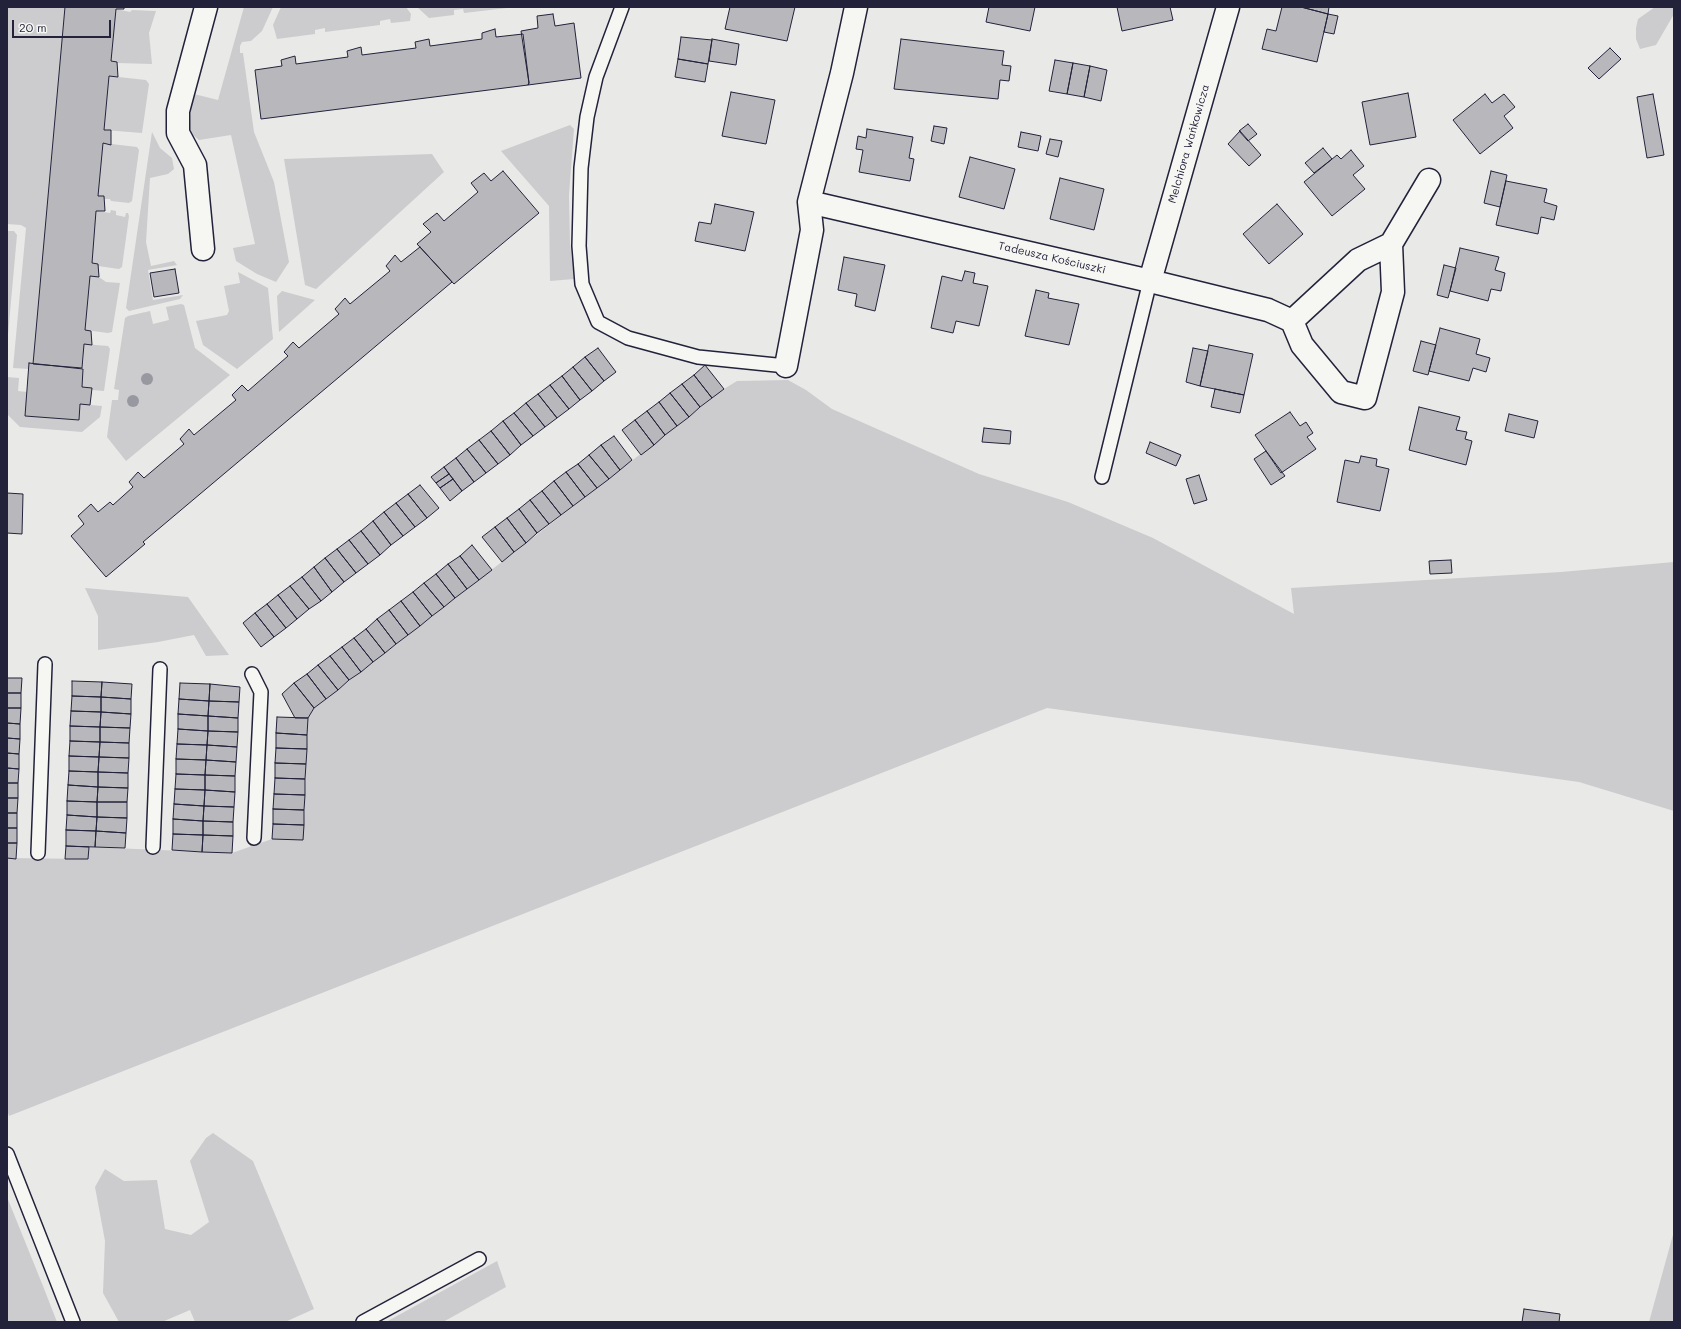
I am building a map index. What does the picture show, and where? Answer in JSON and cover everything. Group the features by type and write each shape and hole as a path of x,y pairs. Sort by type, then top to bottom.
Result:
{"street":[{"path":"203,249 195,165 178,133 178,111 206,7"},
{"path":"786,366 812,230 809,202 842,73 856,7"},
{"name":"Melchiora Wańkowicza","path":"1150,281 1228,7"},
{"path":"1392,244 1358,260 1292,321 1302,345 1341,392 1365,398 1393,292 1392,244 1429,180"},
{"name":"Tadeusza Kościuszki","path":"809,202 1150,281 1268,310 1292,321"}],"lane":[{"path":"622,7 596,77 587,117 581,168 579,246 582,284 598,322 628,338 698,357 786,366"},
{"path":"1102,477 1150,281"},
{"path":"38,853 44,664"},
{"path":"153,847 160,669"},
{"path":"252,674 261,692 254,838"},
{"path":"7,1154 74,1322"},
{"path":"363,1322 479,1259"}],"shaded area":[{"path":"7,7 65,7 33,364 29,369 13,368 26,228 21,225 7,224"},
{"path":"244,7 273,7 262,31 251,41 242,42 240,46 240,53 243,53 254,132 274,182 289,262 276,282 257,274 236,261 233,248 255,244 231,135 199,140 193,135 190,129 191,108 194,94 218,100"},
{"path":"281,7 406,7 411,14 410,21 391,23 390,19 380,21 380,25 325,32 325,28 315,30 315,34 277,39 273,25"},
{"path":"417,7 507,8 464,13 463,9 454,10 454,15 429,18"},
{"path":"1655,7 1674,7 1674,14 1656,45 1640,49 1636,39 1638,19"},
{"path":"116,9 130,12 132,10 156,11 149,33 152,64 117,63 111,61"},
{"path":"109,76 146,80 149,84 142,133 104,130"},
{"path":"570,125 574,129 569,195 570,243 574,279 550,281 549,206 501,151"},
{"path":"152,132 160,148 172,158 174,169 168,174 150,178 146,242 151,266 174,261 177,265 148,270 153,300 183,295 180,299 129,311 126,308"},
{"path":"103,143 137,147 139,150 132,201 129,203 111,201 110,199 104,199 104,196 98,196"},
{"path":"432,154 444,172 316,289 305,285 284,159"},
{"path":"111,210 116,211 116,215 125,217 126,213 128,213 129,216 122,267 119,269 98,266 98,264 92,263 96,211 110,213"},
{"path":"7,231 14,231 17,235 7,346"},
{"path":"238,272 268,288 273,339 237,369 203,345 196,321 227,315 229,311 224,286 240,283"},
{"path":"90,276 99,277 106,282 120,283 112,332 108,333 85,330"},
{"path":"282,291 315,300 279,332 277,296"},
{"path":"181,304 184,305 195,348 230,375 126,461 107,437 112,400 118,400 119,390 114,389 125,318 150,311 153,324 169,320 166,307"},
{"path":"84,344 108,346 110,349 104,391 82,387"},
{"path":"7,377 19,378 18,391 27,392 25,416 79,420 80,404 102,406 100,417 82,432 20,427 7,414"},
{"path":"788,380 806,390 832,409 979,474 1068,502 1153,538 1294,614 1291,588 1561,572 1674,562 1674,811 1579,782 1047,708 9,1116 7,1110 7,858 88,859 89,847 232,853 272,839 304,825 308,718 314,708 724,389 737,381"},
{"path":"85,588 188,597 229,655 206,656 194,635 158,642 98,650 98,616"},
{"path":"213,1133 253,1161 314,1309 285,1322 195,1322 190,1310 162,1322 119,1322 103,1293 105,1241 95,1187 105,1169 124,1181 157,1180 165,1229 191,1235 209,1222 190,1161 206,1138"},
{"path":"7,1197 43,1286 57,1322 7,1322"},
{"path":"1674,1231 1674,1322 1649,1322"},
{"path":"497,1261 506,1287 443,1322 386,1322"}],"building":[{"path":"65,7 124,7 124,9 116,9 111,61 117,62 118,77 109,76 104,130 111,130 111,145 103,143 98,196 104,196 105,211 96,211 92,263 98,264 99,277 90,276 85,330 91,331 92,345 84,344 82,368 33,364"},
{"path":"730,7 795,7 787,41 725,29"},
{"path":"989,7 1035,7 1030,31 986,22"},
{"path":"1117,7 1170,7 1173,20 1122,31"},
{"path":"1282,7 1301,7 1328,14 1317,62 1262,49 1267,29 1276,31"},
{"path":"1301,7 1329,7 1328,14"},
{"path":"553,14 555,26 574,23 581,78 528,85 529,83 521,31 538,28 537,16"},
{"path":"1328,14 1338,16 1334,34 1324,32"},
{"path":"495,29 496,37 523,34 528,85 261,119 255,70 282,66 281,60 295,56 296,64 348,57 347,51 361,47 362,55 416,48 415,42 429,39 430,46 482,39 482,33"},
{"path":"681,37 712,40 708,64 678,59"},
{"path":"712,39 739,44 736,65 709,61"},
{"path":"901,39 1004,51 1002,65 1011,66 1009,81 1000,80 998,99 894,89"},
{"path":"1610,48 1621,59 1599,79 1588,68"},
{"path":"678,59 708,64 705,82 675,77"},
{"path":"1055,60 1073,63 1067,94 1049,91"},
{"path":"1073,63 1090,66 1084,97 1067,94"},
{"path":"1090,66 1107,70 1101,101 1084,97"},
{"path":"731,92 775,100 766,144 722,136"},
{"path":"1408,93 1416,137 1370,145 1362,102"},
{"path":"1485,94 1492,103 1504,94 1515,107 1504,116 1513,128 1480,154 1453,120"},
{"path":"1653,94 1664,155 1647,158 1637,97"},
{"path":"1248,124 1257,134 1248,141 1239,131"},
{"path":"934,126 947,128 944,144 931,141"},
{"path":"867,129 913,137 909,158 914,159 910,181 859,172 863,150 856,149 858,136 866,138"},
{"path":"1240,131 1261,155 1249,166 1228,144"},
{"path":"1021,132 1041,136 1038,151 1018,147"},
{"path":"1050,139 1062,141 1058,157 1046,154"},
{"path":"1323,148 1332,159 1314,173 1305,163"},
{"path":"1351,150 1364,166 1353,175 1365,189 1332,216 1304,182 1337,155 1341,159"},
{"path":"970,157 1015,169 1004,209 959,197"},
{"path":"503,171 539,213 454,284 417,244 431,232 423,224 437,213 444,221 478,192 471,183 484,173 491,181"},
{"path":"1491,171 1507,175 1500,207 1484,203"},
{"path":"1060,178 1104,189 1094,230 1050,219"},
{"path":"1506,181 1547,189 1544,202 1557,206 1554,220 1541,217 1538,234 1496,225"},
{"path":"715,204 754,212 745,251 695,241 699,222 711,224"},
{"path":"1277,204 1303,234 1269,264 1243,234"},
{"path":"420,247 452,282 143,542 145,544 106,577 71,536 84,524 78,516 91,504 98,512 110,502 113,505 133,487 129,482 138,472 144,478 184,444 180,439 189,429 194,435 236,400 232,395 242,385 248,391 288,356 284,352 293,342 299,348 339,314 335,309 345,298 350,304 390,271 386,266 395,255 401,262"},
{"path":"1460,248 1499,257 1495,270 1505,273 1501,291 1491,289 1488,301 1450,291"},
{"path":"844,257 885,265 875,311 855,306 857,294 838,290"},
{"path":"1444,265 1456,268 1448,298 1437,295"},
{"path":"175,269 179,293 154,297 150,273"},
{"path":"965,271 975,273 973,283 988,286 979,326 956,321 953,333 931,328 942,276 962,281"},
{"path":"1036,290 1049,293 1048,298 1079,304 1069,345 1025,336"},
{"path":"1440,328 1480,339 1476,354 1490,358 1486,372 1473,368 1469,381 1429,371"},
{"path":"1421,341 1436,345 1428,375 1413,371"},
{"path":"1209,345 1253,354 1244,395 1200,386"},
{"path":"598,348 616,372 604,381 585,357"},
{"path":"1193,348 1208,351 1200,386 1186,382"},
{"path":"585,357 604,381 592,391 573,367"},
{"path":"29,363 83,369 82,387 92,388 90,405 80,404 79,420 25,416"},
{"path":"705,365 724,389 712,398 694,375"},
{"path":"573,367 592,391 580,400 562,376"},
{"path":"694,375 712,398 700,407 682,384"},
{"path":"562,376 580,400 569,409 550,385"},
{"path":"682,384 700,407 689,417 670,393"},
{"path":"550,385 569,409 557,418 538,394"},
{"path":"1215,389 1244,395 1240,413 1211,407"},
{"path":"670,393 689,417 677,426 659,402"},
{"path":"538,394 557,418 545,427 526,403"},
{"path":"659,402 677,426 665,435 647,411"},
{"path":"526,403 545,427 533,436 514,413"},
{"path":"1419,407 1460,417 1456,430 1467,432 1465,439 1472,441 1466,465 1409,450"},
{"path":"647,411 665,435 654,445 635,420"},
{"path":"1290,412 1300,426 1306,422 1313,433 1307,437 1316,449 1281,473 1255,435"},
{"path":"514,413 533,436 521,445 503,421"},
{"path":"1509,414 1538,421 1534,438 1505,431"},
{"path":"635,420 654,445 641,455 622,430"},
{"path":"503,421 521,445 510,455 491,431"},
{"path":"984,428 1011,431 1010,444 982,442"},
{"path":"491,431 510,455 498,464 479,440"},
{"path":"614,436 632,460 620,470 601,445"},
{"path":"479,440 498,464 486,473 467,449"},
{"path":"1150,442 1181,455 1176,466 1146,453"},
{"path":"601,445 620,470 609,479 589,455"},
{"path":"467,449 486,473 474,482 456,458"},
{"path":"1266,451 1285,476 1271,485 1254,459"},
{"path":"589,455 609,479 597,488 578,464"},
{"path":"1361,456 1377,459 1376,466 1389,469 1380,511 1337,502 1345,460 1359,463"},
{"path":"456,458 474,482 462,491 444,467"},
{"path":"578,464 597,488 585,497 566,472"},
{"path":"444,467 449,474 436,483 431,477"},
{"path":"566,472 585,497 573,506 554,481"},
{"path":"449,474 453,479 440,488 436,483"},
{"path":"1199,475 1207,500 1194,504 1186,479"},
{"path":"453,479 462,491 450,501 440,488"},
{"path":"554,481 573,506 561,515 542,491"},
{"path":"420,485 439,508 427,518 408,494"},
{"path":"542,491 561,515 549,524 530,500"},
{"path":"7,493 23,494 22,534 7,533"},
{"path":"408,494 427,518 415,527 396,503"},
{"path":"530,500 549,524 537,533 519,509"},
{"path":"396,503 415,527 403,536 384,512"},
{"path":"519,509 537,533 526,543 507,518"},
{"path":"384,512 403,536 391,545 373,521"},
{"path":"507,518 526,543 514,552 495,527"},
{"path":"373,521 391,545 380,555 361,531"},
{"path":"495,527 514,552 502,562 482,537"},
{"path":"361,531 380,555 368,564 349,540"},
{"path":"349,540 368,564 356,573 337,549"},
{"path":"472,545 492,570 479,580 460,556"},
{"path":"337,549 356,573 344,582 325,558"},
{"path":"460,556 479,580 467,589 448,564"},
{"path":"325,558 344,582 332,592 314,567"},
{"path":"1451,560 1452,573 1430,574 1429,561"},
{"path":"448,564 467,589 455,598 436,574"},
{"path":"314,567 332,592 321,601 302,577"},
{"path":"436,574 455,598 444,607 424,583"},
{"path":"302,577 321,601 309,609 290,586"},
{"path":"424,583 444,607 432,616 413,592"},
{"path":"290,586 309,609 297,619 278,595"},
{"path":"413,592 432,616 420,626 401,601"},
{"path":"278,595 297,619 286,628 267,604"},
{"path":"401,601 420,626 408,635 389,610"},
{"path":"267,604 286,628 274,637 255,613"},
{"path":"389,610 408,635 396,644 377,619"},
{"path":"255,613 274,637 261,647 243,623"},
{"path":"377,619 396,644 385,653 366,629"},
{"path":"366,629 385,653 373,662 354,638"},
{"path":"354,638 373,662 361,672 342,647"},
{"path":"342,647 361,672 349,680 330,656"},
{"path":"330,656 349,680 338,690 318,665"},
{"path":"318,665 338,690 326,699 307,674"},
{"path":"307,674 326,699 314,708 294,683"},
{"path":"7,678 22,678 21,693 7,693"},
{"path":"72,681 102,682 101,697 72,696"},
{"path":"102,682 132,684 131,699 101,697"},
{"path":"180,683 210,684 209,701 179,699"},
{"path":"294,683 314,708 308,718 295,718 282,694"},
{"path":"210,684 240,687 239,702 209,701"},
{"path":"7,693 21,693 21,708 7,708"},
{"path":"72,696 101,697 101,712 71,711"},
{"path":"101,697 131,699 131,714 101,712"},
{"path":"179,699 209,701 208,716 178,714"},
{"path":"209,701 239,702 238,718 208,716"},
{"path":"7,708 21,708 20,724 7,723"},
{"path":"71,711 101,712 100,727 70,726"},
{"path":"101,712 131,714 130,728 100,727"},
{"path":"178,714 208,716 208,731 178,729"},
{"path":"208,716 238,718 238,732 208,731"},
{"path":"277,717 308,718 307,735 276,733"},
{"path":"7,723 20,724 20,739 7,738"},
{"path":"70,726 100,727 100,742 70,741"},
{"path":"100,727 130,728 129,743 100,742"},
{"path":"178,729 208,731 207,745 177,744"},
{"path":"208,731 238,732 237,747 207,745"},
{"path":"276,733 307,735 307,749 276,748"},
{"path":"7,738 20,739 19,754 7,753"},
{"path":"70,741 100,742 99,757 69,756"},
{"path":"100,742 129,743 129,758 99,757"},
{"path":"177,744 207,745 206,760 176,759"},
{"path":"207,745 237,747 236,762 206,760"},
{"path":"276,748 307,749 306,764 275,763"},
{"path":"7,753 19,754 19,769 7,768"},
{"path":"69,756 99,757 98,772 69,771"},
{"path":"99,757 129,758 128,773 98,772"},
{"path":"176,759 206,760 205,775 176,774"},
{"path":"206,760 236,762 235,776 205,775"},
{"path":"275,763 306,764 305,779 275,778"},
{"path":"7,768 19,769 18,783 7,783"},
{"path":"69,771 98,772 98,787 68,785"},
{"path":"98,772 128,773 128,788 98,787"},
{"path":"176,774 205,775 205,790 175,789"},
{"path":"205,775 235,776 235,792 205,790"},
{"path":"275,778 305,779 305,795 274,794"},
{"path":"7,783 18,783 18,798 7,798"},
{"path":"68,785 98,787 97,802 67,801"},
{"path":"98,787 128,788 127,802 97,802"},
{"path":"175,789 205,790 204,806 174,804"},
{"path":"205,790 235,792 234,807 204,806"},
{"path":"274,794 305,795 304,810 273,809"},
{"path":"7,798 18,798 17,813 7,813"},
{"path":"67,801 97,802 97,817 67,815"},
{"path":"97,802 127,802 127,818 97,817"},
{"path":"174,804 204,806 203,821 173,819"},
{"path":"204,806 234,807 233,822 203,821"},
{"path":"273,809 304,810 304,825 273,824"},
{"path":"7,813 17,813 17,828 7,828"},
{"path":"67,815 97,817 96,831 66,830"},
{"path":"97,817 127,818 126,833 96,831"},
{"path":"173,819 203,821 203,835 173,834"},
{"path":"203,821 233,822 233,836 203,835"},
{"path":"273,824 304,825 303,840 272,839"},
{"path":"7,828 17,828 17,843 7,843"},
{"path":"66,830 96,831 95,847 66,846"},
{"path":"96,831 126,833 125,848 95,847"},
{"path":"173,834 203,835 202,852 172,850"},
{"path":"203,835 233,836 232,853 202,852"},
{"path":"7,843 17,843 16,859 7,858"},
{"path":"66,846 89,847 88,859 65,859"},
{"path":"1524,1309 1560,1314 1559,1322 1522,1322"}]}
